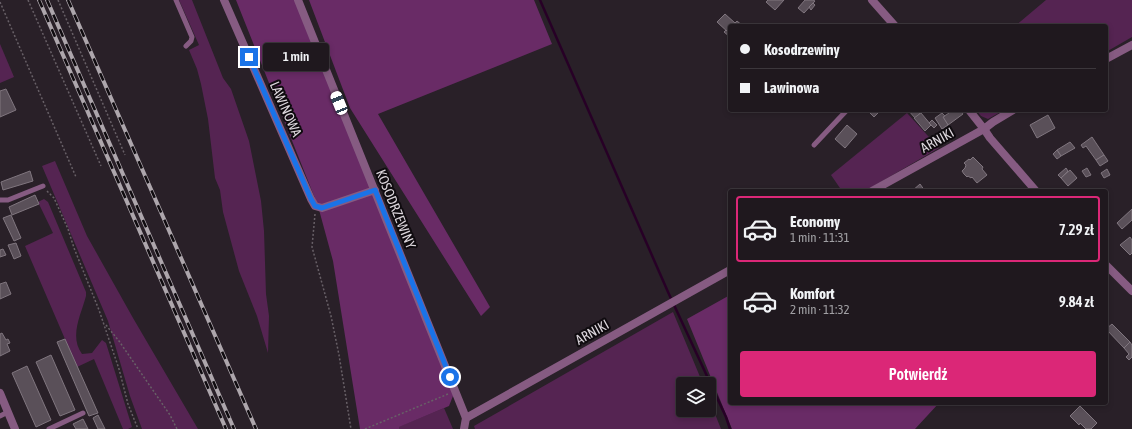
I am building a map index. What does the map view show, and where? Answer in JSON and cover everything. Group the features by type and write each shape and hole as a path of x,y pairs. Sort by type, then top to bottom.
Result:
{"street":[{"name":"LAWINOWA","path":"224,0 315,206"},
{"name":"KOSODRZEWINY","path":"298,0 466,418"},
{"path":"872,0 893,24"},
{"path":"1108,58 1132,45"},
{"path":"971,112 990,138 1034,189"},
{"name":"ARNIKI","path":"876,189 984,129 1010,112"},
{"path":"315,206 322,208 375,190"},
{"path":"1108,267 1132,291"},
{"name":"ARNIKI","path":"466,418 728,271"},
{"path":"0,393 15,429"},
{"path":"464,429 466,418"}],"lane":[{"path":"176,0 192,37 191,41 186,46"},
{"path":"814,145 845,112"},
{"path":"0,200 8,200 43,186"},
{"path":"0,416 8,412"},
{"path":"49,429 83,413"}],"path":[{"path":"28,0 101,166"},
{"path":"58,0 126,155"},
{"path":"0,2 76,177"},
{"path":"43,186 54,198 68,229 104,323 119,369 128,404 138,429"},
{"path":"315,206 312,247 331,316 351,429"},
{"path":"104,323 119,341 170,415 177,429"},
{"path":"365,429 455,391"}],"shaded area":[{"path":"179,0 192,0 223,78 231,89 249,141 261,201 264,231 266,294 269,316 268,353 257,316 239,271 223,212 220,190 215,178 208,119 201,84 197,69 189,50 199,45"},
{"path":"236,0 298,0 455,391 449,406 399,427 399,429 360,429 333,261 318,206"},
{"path":"309,0 534,0 552,44 378,114 490,307 481,316 350,108"},
{"path":"1046,0 1132,0 1132,37 1108,51 1108,24 1017,24"},
{"path":"0,44 14,77 0,83"},
{"path":"978,112 1000,112 988,119 981,116"},
{"path":"907,113 939,148 868,189 841,189 831,175"},
{"path":"55,161 87,236 198,429 142,429 130,396 108,321 42,166"},
{"path":"44,199 48,202 86,292 77,325 76,340 78,347 82,354 92,353 102,340 106,343 132,427 128,429 123,429 94,359 77,367 25,246 53,233 38,202"},
{"path":"728,296 728,405 937,405 915,429 732,429 716,390 716,377 711,377 687,319"},
{"path":"673,312 700,377 676,377 676,417 716,416 721,429 475,429 474,426"},
{"path":"444,408 453,429 399,429 398,427"}],"building":[{"path":"768,0 784,0 775,10 766,2"},
{"path":"805,0 815,1 804,13 798,8"},
{"path":"813,3 815,5 811,10 809,7"},
{"path":"725,14 735,23 737,21 741,24 728,24 728,32 717,22"},
{"path":"726,30 728,35 724,32"},
{"path":"6,89 16,110 0,117 0,91"},
{"path":"869,112 879,112 874,117"},
{"path":"910,112 920,113 915,118"},
{"path":"948,112 962,112 963,114 948,125 943,117 949,113"},
{"path":"921,113 931,125 925,131 914,118"},
{"path":"942,113 945,116 943,117 948,125 942,129 935,118"},
{"path":"1048,115 1055,128 1037,138 1030,125"},
{"path":"932,120 937,125 934,128 929,123"},
{"path":"847,125 857,134 845,148 835,139"},
{"path":"1092,137 1104,155 1096,160 1086,146 1083,148 1081,145"},
{"path":"1070,142 1075,148 1061,156 1057,150"},
{"path":"1057,150 1061,156 1057,159 1053,154"},
{"path":"1104,155 1108,161 1100,166 1096,160"},
{"path":"973,157 983,167 982,169 987,175 977,183 972,177 967,177 962,171 966,165 964,163"},
{"path":"1066,168 1068,171 1061,178 1058,175"},
{"path":"1087,168 1091,175 1086,177 1082,171"},
{"path":"1107,169 1110,175 1104,178 1101,173"},
{"path":"1070,170 1077,178 1068,186 1061,178"},
{"path":"30,171 33,181 3,190 1,182"},
{"path":"920,184 924,189 914,189"},
{"path":"35,195 39,204 12,215 9,207"},
{"path":"1132,209 1132,220 1122,229 1117,223"},
{"path":"11,215 21,238 14,241 3,218"},
{"path":"1130,237 1132,240 1132,253 1130,255 1120,245"},
{"path":"16,243 21,256 14,259 8,245"},
{"path":"3,249 6,255 0,257 0,250"},
{"path":"6,282 11,294 0,299 0,284"},
{"path":"1112,324 1130,342 1124,348 1108,331 1108,327"},
{"path":"2,333 6,340 8,339 10,343 7,344 10,351 0,356 0,334"},
{"path":"65,339 98,413 89,416 57,342"},
{"path":"1130,342 1132,345 1132,357 1129,360 1126,357 1129,354 1124,348"},
{"path":"51,355 75,410 60,416 36,362"},
{"path":"27,366 51,420 36,427 12,373"},
{"path":"1080,406 1097,423 1091,429 1086,429 1080,423 1079,425 1070,416"},
{"path":"98,415 105,429 98,429 93,418"},
{"path":"83,419 88,429 76,429 73,424"}],"waterway":[{"path":"540,0 668,292 726,417 730,429"}],"railway":[{"path":"39,0 226,429"},
{"path":"47,0 234,429"},
{"path":"68,0 256,429"}],"route":[{"path":"249,57 315,206 322,208 375,190 450,377"}]}
